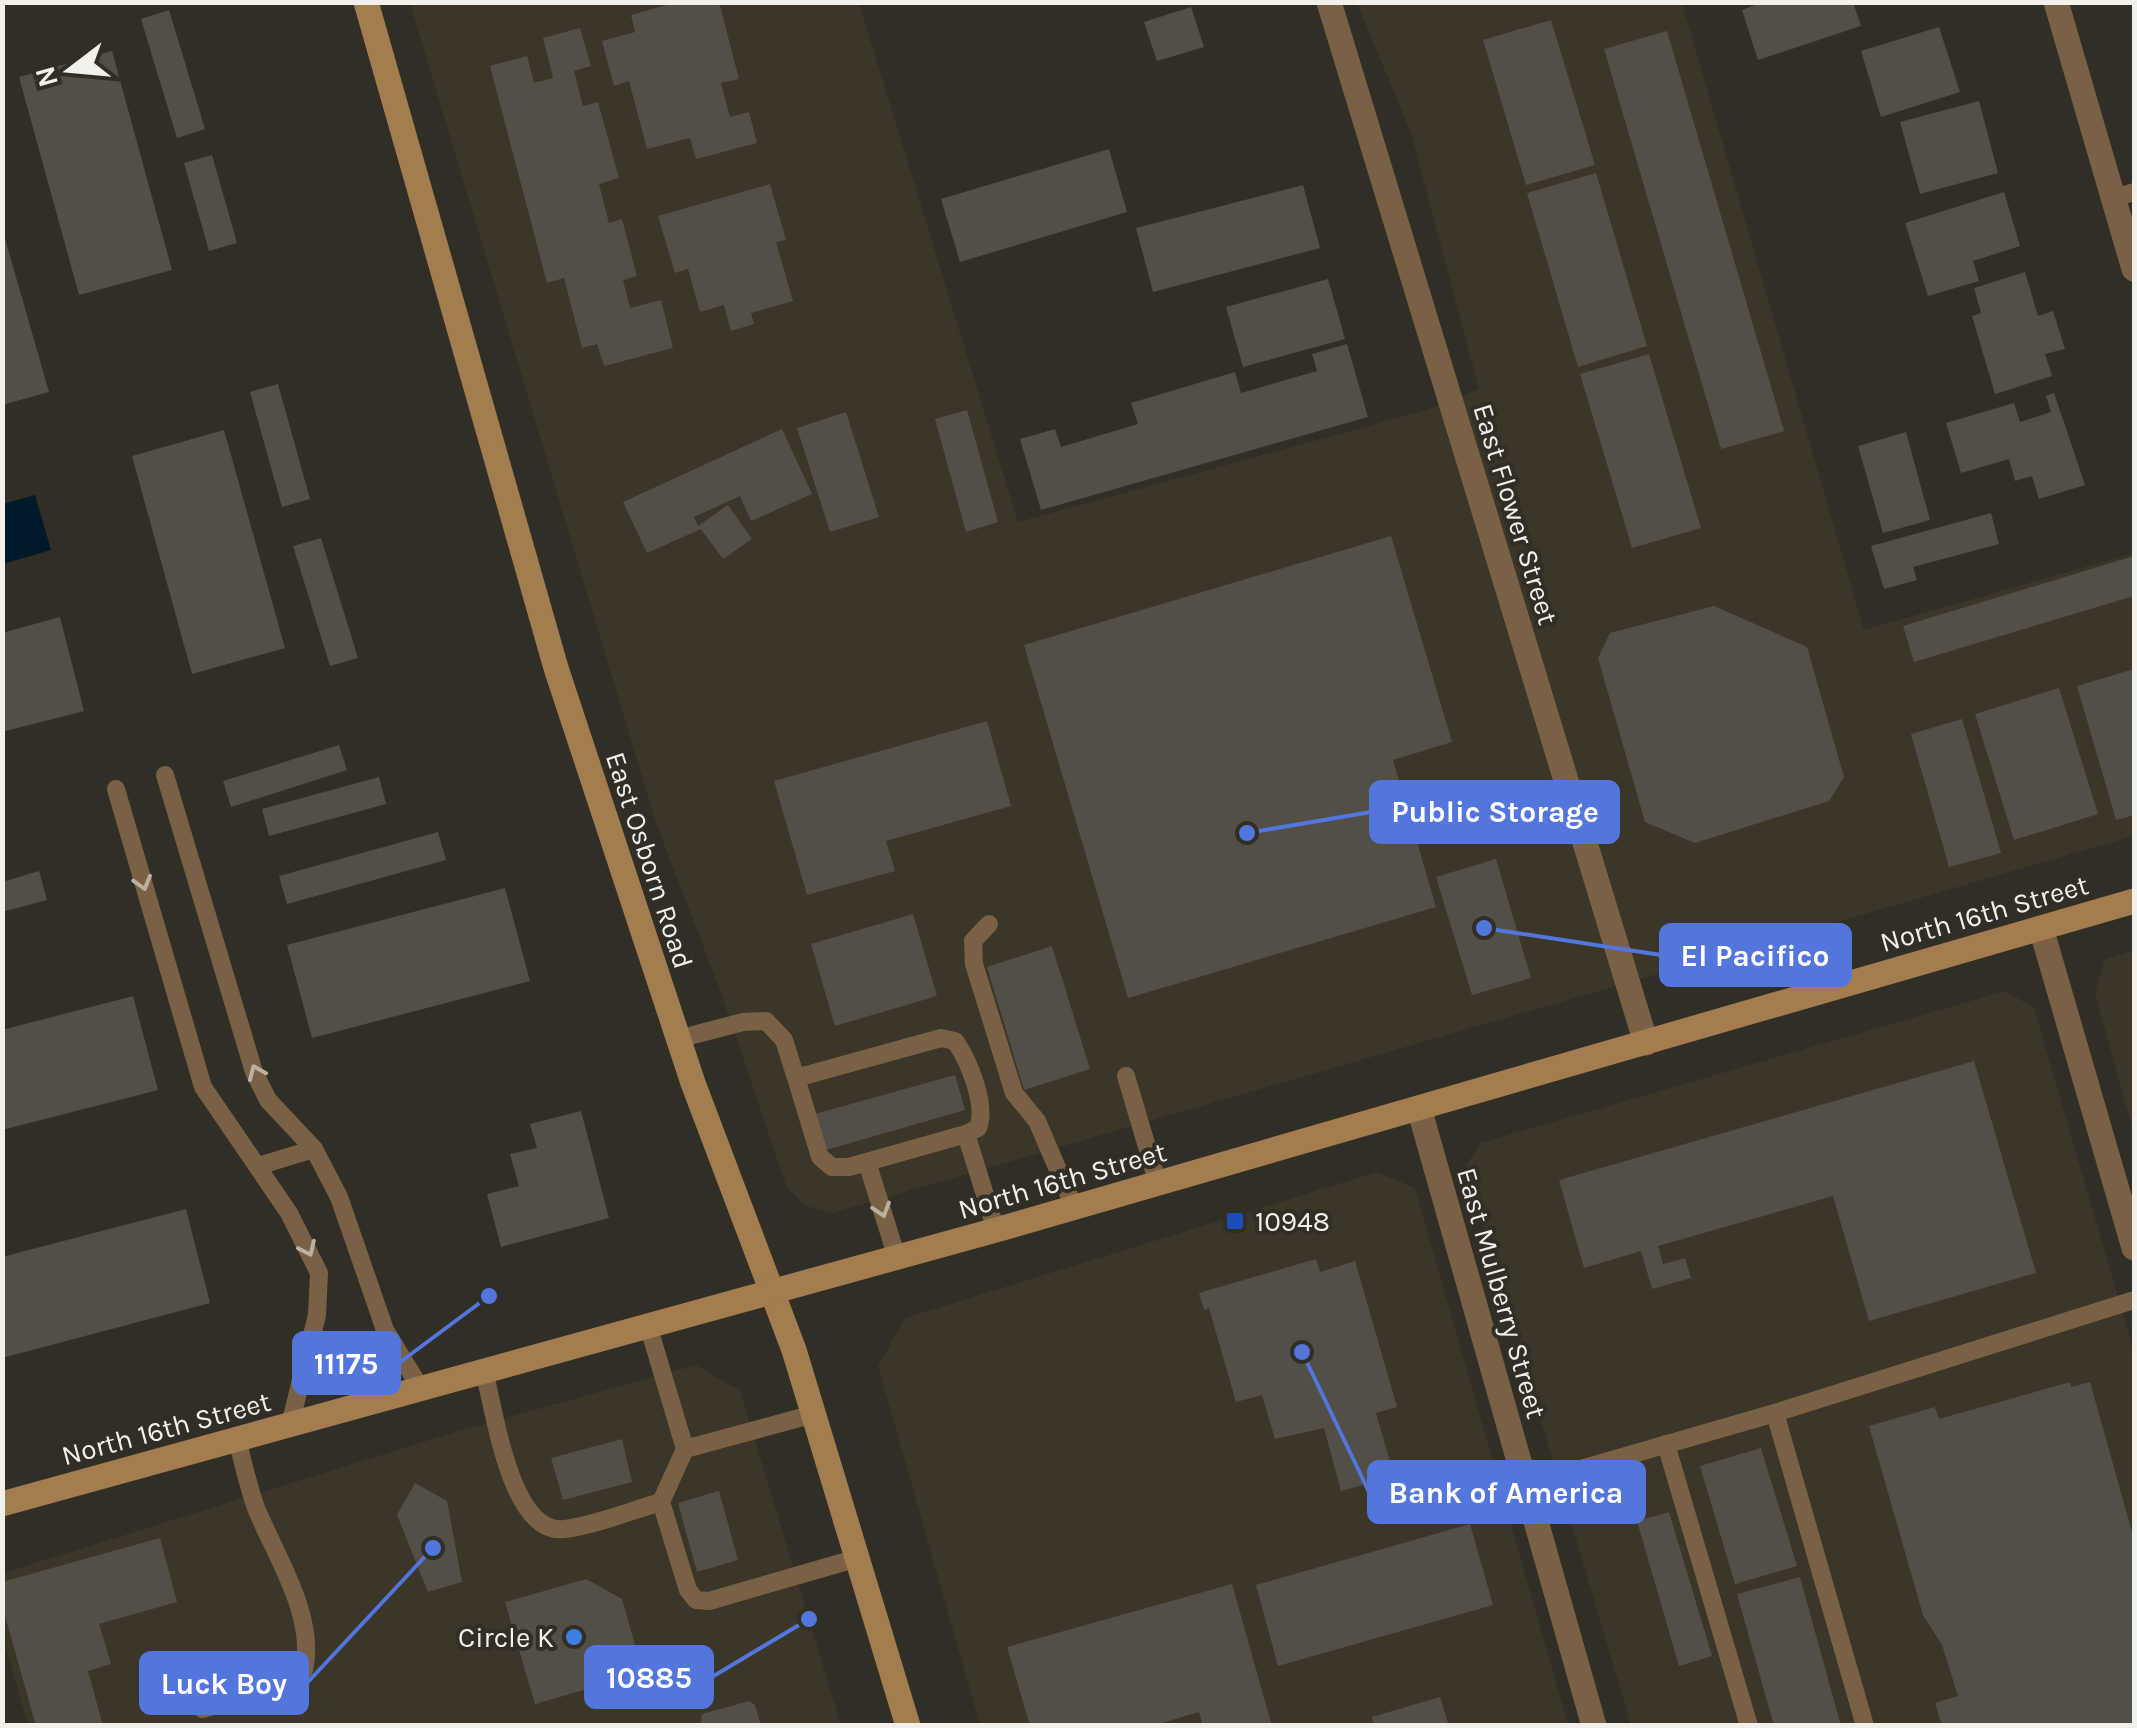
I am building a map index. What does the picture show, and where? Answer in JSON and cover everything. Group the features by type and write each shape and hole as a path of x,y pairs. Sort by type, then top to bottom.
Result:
{"main road":[{"name":"East Osborn Road","path":"366,2 556,668 678,1038 814,1414 908,1726"},
{"name":"North 16th Street","path":"2,1504 1074,1208 2134,901"}],"street":[{"name":"East Flower Street","path":"1329,2 1646,1043"},
{"path":"2056,2 2124,195 2134,269"},
{"path":"2041,928 2134,1248"},
{"name":"East Mulberry Street","path":"1419,1108 1594,1726"}],"lane":[{"path":"164,776 254,1072 268,1100 314,1149 339,1198 385,1330 422,1389"},
{"path":"116,790 203,1087 289,1213 318,1273 317,1315 290,1425"},
{"path":"989,924 973,942 974,964 1014,1092 1037,1121 1074,1208"},
{"path":"678,1038 743,1022 766,1021 784,1040 820,1157 832,1168 966,1134 978,1128 983,1116 964,1054 955,1040 941,1038 796,1078"},
{"path":"1126,1076 1158,1184"},
{"path":"966,1134 996,1230"},
{"path":"258,1166 314,1149"},
{"path":"867,1162 897,1258"},
{"path":"1526,1485 1775,1413 2134,1300"},
{"path":"648,1326 685,1450 661,1502 688,1590 696,1600 709,1601 858,1558"},
{"path":"484,1371 517,1494 527,1515 543,1528 563,1530 661,1502"},
{"path":"1775,1413 1864,1726"},
{"path":"685,1450 814,1414"},
{"path":"202,1709 280,1688 304,1670 309,1648 296,1602 254,1503 237,1440"},
{"path":"1666,1444 1750,1726"}],"shaded area":[{"path":"410,3 859,3 1018,522 1423,411 1479,389 1411,133 1357,3 1682,3 1864,630 2134,553 2134,836 832,1213 806,1206 787,1188 719,987 656,823"},
{"path":"2134,950 2134,1135 2095,993 2105,959"},
{"path":"2005,991 2034,1008 2134,1352 2134,1725 1631,1725 1466,1166 1480,1143"},
{"path":"1377,1172 1415,1188 1568,1725 980,1725 878,1366 905,1318"},
{"path":"696,1365 740,1391 841,1725 28,1725 3,1638 3,1573 455,1432"}],"water":[{"path":"35,495 51,550 3,564 3,504"}],"building":[{"path":"678,2 719,2 739,79 721,83 730,117 749,112 757,143 696,159 690,138 647,149 629,81 614,86 602,41 635,32 631,15"},
{"path":"1763,2 1853,2 1861,26 1758,60 1742,10"},
{"path":"1191,7 1204,47 1157,61 1144,22"},
{"path":"169,10 205,129 177,138 141,19"},
{"path":"1551,20 1595,165 1526,185 1483,40"},
{"path":"1939,27 1960,92 1881,117 1861,51"},
{"path":"580,28 591,66 574,71 583,106 598,102 619,178 599,184 609,223 622,219 637,276 623,280 630,308 661,300 673,348 604,366 597,344 582,348 564,278 547,283 490,66 527,56 534,83 553,78 543,38"},
{"path":"1667,31 1784,431 1721,449 1604,49"},
{"path":"112,51 172,270 79,295 19,77"},
{"path":"1979,101 1998,173 1920,194 1900,122"},
{"path":"1109,149 1127,212 960,262 941,199"},
{"path":"212,155 237,243 209,251 184,163"},
{"path":"1596,173 1647,346 1578,367 1527,193"},
{"path":"770,184 786,240 776,242 793,301 751,313 754,324 731,331 724,305 700,312 688,269 675,273 658,216"},
{"path":"1303,185 1320,248 1153,292 1136,228"},
{"path":"2004,192 2020,246 1973,261 1979,281 1928,296 1905,223"},
{"path":"2,228 49,392 2,405"},
{"path":"2025,272 2038,316 2053,311 2065,349 2045,354 2052,376 1995,394 1972,316 1981,313 1974,288"},
{"path":"1328,279 1345,339 1243,367 1226,307"},
{"path":"1347,344 1368,417 1041,510 1020,439 1055,429 1061,447 1138,424 1131,403 1235,372 1241,393 1317,371 1312,354"},
{"path":"1649,354 1701,528 1632,548 1580,374"},
{"path":"278,384 310,499 282,507 250,392"},
{"path":"2054,393 2085,485 2039,499 2032,476 2015,481 2009,459 1961,473 1946,423 2014,403 2020,422 2051,412 2046,396"},
{"path":"967,410 998,522 966,532 935,419"},
{"path":"846,412 879,517 830,532 797,428"},
{"path":"782,429 812,494 751,521 740,496 694,517 698,526 728,505 752,539 723,559 701,529 647,553 623,502"},
{"path":"224,430 285,648 192,674 132,456"},
{"path":"1906,432 1930,520 1883,533 1858,446"},
{"path":"1991,513 1999,544 1913,567 1917,580 1884,589 1871,546"},
{"path":"1391,536 1452,742 1393,760 1436,907 1128,998 1024,645"},
{"path":"321,538 358,658 330,666 293,546"},
{"path":"2134,556 2134,596 1914,662 1903,626"},
{"path":"1714,606 1807,647 1844,777 1829,801 1695,843 1645,822 1598,658 1610,633"},
{"path":"60,617 84,711 2,732 2,633"},
{"path":"2134,669 2134,815 2116,820 2077,686"},
{"path":"2059,688 2098,814 2014,840 1975,714"},
{"path":"1962,719 2001,853 1949,867 1911,734"},
{"path":"987,721 1011,806 886,841 895,871 807,895 774,781"},
{"path":"339,745 347,770 231,807 223,781"},
{"path":"379,777 386,804 269,836 262,809"},
{"path":"438,832 446,860 287,904 279,876"},
{"path":"1496,859 1531,978 1472,995 1436,877"},
{"path":"39,871 47,900 2,912 2,882"},
{"path":"505,888 530,981 312,1038 287,945"},
{"path":"913,914 937,996 835,1026 811,944"},
{"path":"1052,946 1090,1069 1024,1090 987,967"},
{"path":"133,996 158,1090 2,1130 2,1030"},
{"path":"1974,1061 2036,1273 1869,1321 1833,1196 1658,1246 1663,1264 1685,1258 1691,1278 1652,1289 1641,1251 1584,1268 1559,1180"},
{"path":"955,1075 965,1110 826,1150 815,1114"},
{"path":"581,1111 609,1218 501,1247 487,1194 519,1186 510,1154 537,1148 530,1124"},
{"path":"186,1209 210,1303 2,1358 2,1257"},
{"path":"1316,1259 1320,1272 1355,1261 1397,1407 1376,1413 1394,1476 1341,1491 1324,1428 1275,1439 1262,1395 1236,1402 1209,1308 1204,1310 1199,1293"},
{"path":"2070,1382 2071,1387 2090,1382 2134,1539 2134,1726 1942,1726 1935,1703 1958,1696 1942,1645 1923,1615 1869,1426 1935,1407 1939,1419"},
{"path":"622,1439 632,1482 563,1500 551,1458"},
{"path":"1761,1448 1797,1566 1735,1584 1700,1466"},
{"path":"415,1483 447,1501 462,1582 428,1592 397,1515"},
{"path":"719,1491 738,1560 697,1572 678,1503"},
{"path":"1669,1512 1712,1656 1679,1666 1637,1521"},
{"path":"1470,1524 1493,1605 1278,1666 1256,1585"},
{"path":"160,1538 177,1602 99,1624 111,1664 88,1671 103,1726 36,1726 2,1605 2,1582"},
{"path":"1800,1577 1841,1726 1774,1726 1737,1594"},
{"name":"Circle K","path":"586,1579 622,1599 643,1673 535,1704 505,1602"},
{"path":"1232,1584 1272,1726 1203,1726 1199,1712 1152,1726 1030,1726 1007,1647"},
{"path":"1440,1697 1449,1726 1374,1726 1372,1717"},
{"path":"749,1701 755,1705 761,1726 700,1726 702,1714"}],"place":[{"name":"Public Storage","path":"1247,833"},
{"name":"El Pacifico","path":"1484,928"},
{"name":"10948","path":"1235,1221"},
{"name":"11175","path":"489,1296"},
{"name":"Bank of America","path":"1302,1352"},
{"name":"Luck Boy","path":"433,1548"},
{"name":"10885","path":"809,1619"},
{"name":"Circle K","path":"574,1637"}]}
